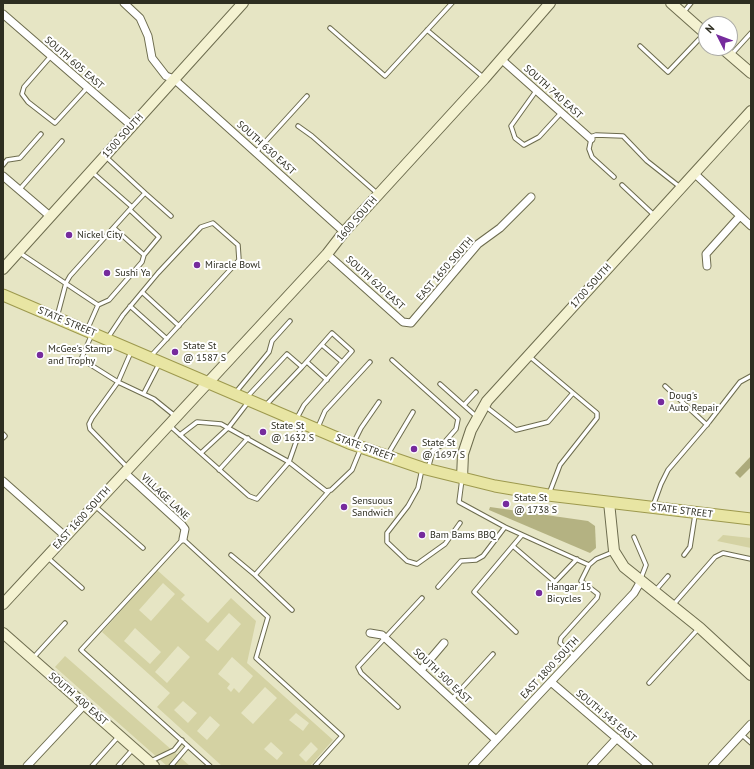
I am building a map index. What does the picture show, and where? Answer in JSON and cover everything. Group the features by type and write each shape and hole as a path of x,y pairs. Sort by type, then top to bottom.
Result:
{"main road":[{"name":"STATE STREET","path":"3,295 316,430 387,457 425,469 548,495 751,519"}],"street":[{"name":"SOUTH 630 EAST","path":"124,3 140,18 148,36 152,58 166,76 174,79 344,232"},
{"name":"1500 SOUTH","path":"3,269 243,3"},
{"path":"671,3 698,26"},
{"name":"1600 SOUTH","path":"161,432 327,254 344,232 484,79 547,4"},
{"name":"SOUTH 605 EAST","path":"3,14 132,126"},
{"path":"731,56 751,73"},
{"name":"SOUTH 740 EAST","path":"501,59 590,138"},
{"name":"1700 SOUTH","path":"462,478 463,454 471,430 485,405 751,111"},
{"path":"694,173 751,226"},
{"path":"3,176 51,217"},
{"name":"EAST 1650 SOUTH","path":"411,323 478,244 500,228 531,197"},
{"path":"707,266 706,254 740,216"},
{"name":"SOUTH 620 EAST","path":"327,254 403,322 411,323"},
{"name":"EAST 1600 SOUTH","path":"3,604 161,432"},
{"name":"VILLAGE LANE","path":"126,470 182,525 185,529 184,539"},
{"path":"3,481 66,536"},
{"path":"609,502 614,551 624,567 700,628 751,675"},
{"name":"EAST 1800 SOUTH","path":"472,766 634,593 640,581"},
{"name":"SOUTH 400 EAST","path":"3,633 119,735 150,765"},
{"name":"SOUTH 500 EAST","path":"370,633 382,635 496,740"},
{"path":"421,670 444,643"},
{"name":"SOUTH 543 EAST","path":"550,682 649,766"},
{"path":"27,766 84,704"},
{"path":"712,766 751,724"},
{"path":"591,766 617,738"}],"lane":[{"path":"330,28 385,76 452,3"},
{"path":"682,13 691,3"},
{"path":"427,30 484,79"},
{"path":"738,48 751,33"},
{"path":"640,46 668,72 698,41"},
{"path":"51,56 24,87 22,94 28,102 55,123 87,88"},
{"path":"536,90 511,126 515,138 524,145 539,137 561,113"},
{"path":"256,152 307,96"},
{"path":"298,126 312,136 379,194"},
{"path":"3,165 7,160 20,158 41,134"},
{"path":"614,177 592,157 589,149 590,138 596,135 623,136 647,161 680,188"},
{"path":"19,190 62,141"},
{"path":"105,157 171,216"},
{"path":"92,172 159,237 144,255 142,262 109,300 98,304"},
{"path":"622,185 655,216"},
{"path":"57,318 66,283 70,276 145,193"},
{"path":"107,340 130,306 142,292 204,225 212,223 236,243 240,249 239,260 149,358"},
{"path":"114,228 144,255"},
{"path":"19,253 98,304"},
{"path":"142,292 179,326"},
{"path":"98,304 82,356 118,382 144,393 176,416"},
{"path":"130,306 167,339"},
{"path":"234,394 269,352 272,341 290,321"},
{"path":"168,424 249,496 257,499 289,462 304,405 352,351 332,333 307,362 264,407"},
{"path":"322,345 342,362"},
{"path":"126,470 90,429 89,424 118,382 132,351"},
{"path":"201,453 229,427 247,400 288,354 302,367"},
{"path":"528,356 597,413 598,418 560,465 548,495"},
{"path":"392,360 458,419 456,429 442,445 433,450 418,488 408,506 387,533 387,542 407,561 417,564 445,544 460,523"},
{"path":"307,362 327,380"},
{"path":"316,430 325,411 370,362"},
{"path":"144,393 160,363"},
{"path":"652,507 668,470 707,425 740,382 751,376"},
{"path":"440,384 478,418"},
{"path":"665,386 707,425"},
{"path":"464,405 476,392"},
{"path":"485,405 516,430 548,422 573,393"},
{"path":"255,575 329,491 352,470 361,428 379,402"},
{"path":"387,457 413,412"},
{"path":"180,435 197,422 221,424 229,427 289,462 326,491 329,491"},
{"path":"3,434 5,436 3,438"},
{"path":"219,470 248,438"},
{"path":"462,478 459,502 505,527 589,565"},
{"path":"94,505 143,548"},
{"path":"684,555 692,542 696,512"},
{"path":"438,587 461,561 476,560 484,556 505,527"},
{"path":"516,632 474,592 514,547 522,535"},
{"path":"634,537 646,564 640,581"},
{"path":"210,766 81,650 184,539 268,617 256,658 342,736 315,766"},
{"path":"514,547 555,582 577,560"},
{"path":"575,656 560,643 561,638 597,598 598,594 581,581 589,565 596,559 614,551"},
{"path":"672,606 715,557 723,553 751,559"},
{"path":"231,555 255,575 292,610"},
{"path":"47,556 82,588"},
{"path":"654,592 668,576"},
{"path":"398,707 361,673 358,668 422,598"},
{"path":"32,659 65,622"},
{"path":"649,683 700,628"},
{"path":"452,699 493,654"},
{"path":"741,734 751,743"},
{"path":"92,766 119,735"},
{"path":"150,765 174,750 182,740"},
{"path":"171,766 188,746"},
{"path":"118,766 133,748"}],"shaded area":[{"path":"751,456 751,467 740,478 735,473"},
{"path":"490,507 588,521 595,526 596,548 590,553 489,510"},
{"path":"723,535 751,538 751,548 717,541"},
{"path":"157,570 185,595 181,599 208,623 231,598 256,621 247,663 333,740 310,766 222,766 157,707 170,693 102,632","holes":["163,583 175,594 151,621 139,610","229,613 241,624 218,651 205,640","135,628 161,652 150,664 124,641","178,646 190,657 167,683 155,672","232,657 253,676 239,693 234,688 231,692 227,688 230,684 218,674","265,687 277,698 253,724 241,713","183,701 197,713 188,723 174,710","296,713 309,723 303,731 289,720","210,716 220,725 207,740 197,731","271,742 283,753 277,760 264,749","311,742 318,749 306,762 299,755"]},
{"path":"65,656 190,766 167,766 55,667"}],"place":[{"name":"Nickel City","path":"69,235"},
{"name":"Miracle Bowl","path":"197,265"},
{"name":"Sushi Ya","path":"107,273"},
{"name":"State St @ 1587 S","path":"175,352"},
{"name":"McGee's Stamp and Trophy","path":"40,355"},
{"name":"Doug's Auto Repair","path":"661,402"},
{"name":"State St @ 1632 S","path":"263,432"},
{"name":"State St @ 1697 S","path":"414,449"},
{"name":"State St @ 1738 S","path":"506,504"},
{"name":"Sensuous Sandwich","path":"344,507"},
{"name":"Bam Bams BBQ","path":"422,535"},
{"name":"Hangar 15 Bicycles","path":"539,593"}]}
